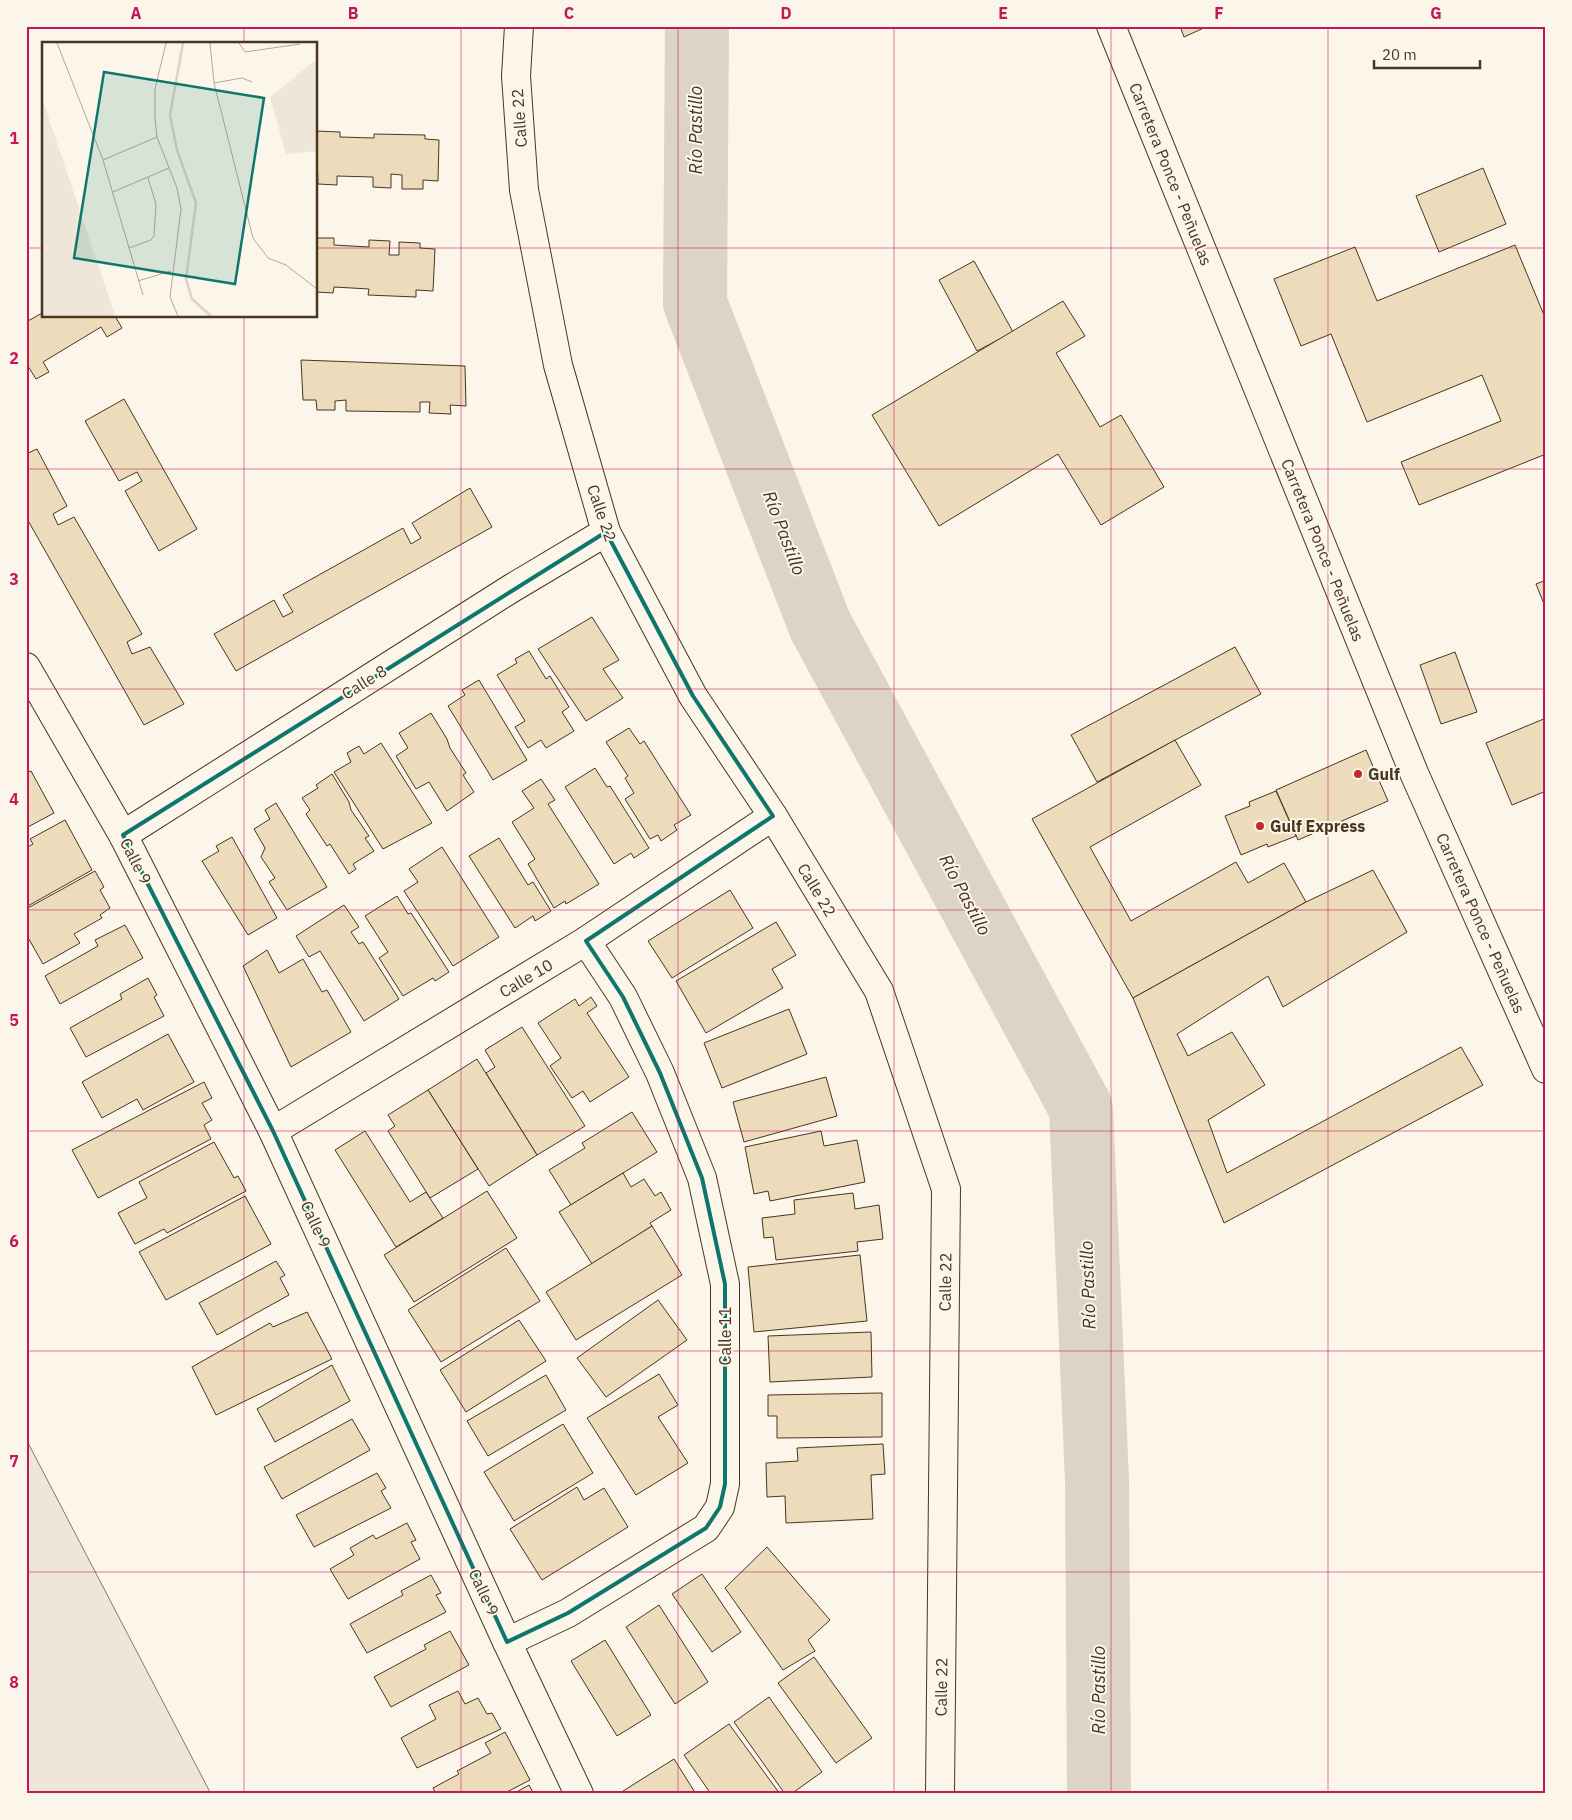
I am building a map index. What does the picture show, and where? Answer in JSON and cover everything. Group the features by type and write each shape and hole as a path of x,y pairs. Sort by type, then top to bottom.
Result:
{"street":[{"name":"Calle 22","path":"518,26 516,76 524,190 558,365 606,532 692,696 773,816 879,991 946,1189 940,1794"},
{"name":"Carretera Ponce - Peñuelas","path":"1111,26 1414,773 1546,1069"},
{"name":"Calle 8","path":"124,835 512,588 606,532"},
{"name":"Calle 9","path":"26,667 124,835 274,1131 506,1642 579,1794"},
{"name":"Calle 10","path":"274,1131 586,941 773,816"},
{"name":"Calle 11","path":"506,1642 568,1613 706,1528 720,1507 725,1484 725,1284 702,1178 660,1073 623,997 586,941"}],"highlighted area":[{"path":"606,532 693,696 773,816 586,941 623,997 660,1073 702,1178 725,1284 725,1484 720,1507 706,1528 568,1613 507,1642 273,1131 123,835"}],"shaded area":[{"path":"26,1439 211,1794 26,1794"}],"building":[{"path":"1180,26 1208,26 1184,37"},
{"path":"318,131 340,132 340,137 374,138 374,134 425,135 425,139 439,140 438,181 423,180 423,189 402,189 402,175 391,174 391,188 373,187 373,177 337,176 337,185 318,184"},
{"path":"1483,168 1506,224 1439,252 1416,196"},
{"path":"318,238 334,238 334,245 369,247 369,240 390,241 389,255 399,255 399,242 420,243 420,248 435,249 433,291 416,290 416,297 368,295 369,289 334,287 333,293 318,292"},
{"path":"1515,245 1546,320 1546,454 1419,505 1401,462 1501,421 1482,375 1367,422 1331,334 1301,346 1274,279 1355,247 1377,301"},
{"path":"974,261 1013,332 977,351 939,280"},
{"path":"1063,301 1085,336 1056,353 1100,427 1121,415 1164,487 1101,525 1058,454 939,526 872,415"},
{"path":"42,313 42,318 116,318 122,328 107,337 101,327 43,362 49,372 36,379 26,363 26,322"},
{"path":"301,360 465,366 466,406 450,405 451,414 429,413 430,402 420,402 420,412 346,411 346,400 335,401 335,410 317,410 316,400 303,400"},
{"path":"124,399 197,529 159,551 125,491 142,481 137,472 119,481 85,421"},
{"path":"37,449 67,506 53,514 58,525 74,517 142,634 127,642 132,654 150,647 184,704 144,725 26,517 26,454"},
{"path":"470,488 492,527 236,671 214,634 274,600 283,617 293,612 283,595 403,528 411,544 421,538 412,523"},
{"path":"1546,580 1546,609 1536,584"},
{"path":"592,617 619,660 603,669 623,698 586,721 538,649"},
{"path":"1235,647 1261,694 1097,782 1071,735"},
{"path":"529,651 546,679 550,676 569,707 562,712 574,731 546,748 541,740 528,748 515,727 525,721 497,675 517,663 515,659"},
{"path":"1455,652 1477,712 1441,724 1420,665"},
{"path":"479,680 527,760 493,780 448,706 465,695 462,690"},
{"path":"431,713 466,773 463,775 474,792 447,811 429,782 416,789 396,756 408,748 399,733"},
{"path":"1546,718 1546,791 1512,805 1486,743"},
{"path":"629,728 640,744 644,741 691,815 674,825 677,830 661,841 658,835 650,839 625,799 634,793 625,778 628,776 606,742"},
{"path":"1175,740 1201,785 1090,847 1131,921 1236,862 1248,883 1284,863 1306,902 1133,998 1032,819"},
{"path":"381,743 432,823 383,849 334,772 351,762 347,753 359,746 364,754"},
{"path":"1366,750 1388,801 1298,840 1276,790"},
{"path":"595,768 607,787 610,786 649,848 634,858 631,853 614,864 565,787"},
{"path":"31,771 54,813 26,828 26,773"},
{"path":"332,774 349,802 351,810 369,836 365,838 374,851 353,864 356,869 349,874 330,844 327,846 306,814 310,810 302,798 318,788 316,785"},
{"path":"541,779 555,800 548,804 599,884 566,904 565,901 554,908 528,864 535,859 512,822 534,808 522,791"},
{"name":"Gulf Express","path":"1276,791 1296,836 1268,847 1267,844 1241,855 1225,816 1250,806 1249,802"},
{"path":"276,803 327,887 287,910 269,882 275,878 261,857 265,848 254,829 270,819 265,810"},
{"path":"65,820 92,870 26,907 26,848 33,844 30,839"},
{"path":"232,837 277,918 248,935 202,861 219,851 216,846"},
{"path":"499,838 528,885 533,882 551,911 535,921 533,916 515,928 469,856"},
{"path":"442,847 499,937 453,966 404,891 418,882 409,869"},
{"path":"1373,870 1407,932 1283,1007 1268,976 1177,1034 1188,1056 1232,1032 1265,1085 1208,1120 1227,1173 1461,1047 1483,1085 1224,1223 1133,998 1306,902"},
{"path":"95,871 104,887 100,890 110,908 100,915 102,918 74,934 80,943 43,964 26,934 26,909"},
{"path":"730,890 753,928 672,978 648,941"},
{"path":"397,896 408,914 411,913 449,972 435,981 433,978 403,996 379,958 388,952 365,916"},
{"path":"344,905 359,927 351,932 359,944 363,942 399,999 364,1021 320,951 309,957 296,936"},
{"path":"776,922 796,955 772,969 783,988 706,1033 676,981"},
{"path":"125,925 143,958 60,1004 45,976 98,946 95,940"},
{"path":"267,950 279,973 303,959 322,992 327,990 351,1032 291,1067 243,966"},
{"path":"148,978 157,995 154,997 164,1016 86,1057 70,1028 122,999 120,994"},
{"path":"591,997 597,1006 587,1013 629,1077 590,1102 583,1091 572,1098 550,1066 561,1058 538,1023 575,999 579,1006"},
{"path":"789,1009 807,1054 722,1088 704,1043"},
{"path":"522,1027 585,1126 537,1155 486,1073 495,1067 485,1050"},
{"path":"168,1034 194,1082 143,1110 137,1099 102,1118 82,1082"},
{"path":"477,1059 537,1155 489,1186 428,1090"},
{"path":"826,1077 837,1116 744,1142 733,1102"},
{"path":"204,1082 212,1098 202,1103 212,1120 204,1125 211,1139 98,1198 72,1150"},
{"path":"428,1090 478,1169 430,1198 388,1131 395,1126 388,1115"},
{"path":"632,1112 657,1152 571,1205 549,1170 585,1148 582,1143"},
{"path":"365,1131 410,1202 426,1192 443,1218 396,1247 335,1150"},
{"path":"821,1131 824,1146 857,1140 865,1182 770,1201 768,1191 754,1194 745,1147"},
{"path":"214,1142 234,1178 238,1176 246,1191 167,1233 164,1229 135,1244 118,1213 147,1198 139,1182"},
{"path":"623,1173 631,1187 644,1179 655,1196 661,1192 671,1210 650,1223 652,1226 592,1264 559,1212"},
{"path":"487,1191 517,1238 414,1302 384,1255"},
{"path":"853,1193 855,1209 879,1205 883,1239 857,1242 858,1251 776,1260 773,1237 764,1238 762,1218 795,1214 794,1200"},
{"path":"245,1196 271,1244 166,1300 139,1252"},
{"path":"652,1226 682,1275 576,1340 546,1292"},
{"path":"506,1248 540,1301 441,1362 408,1310"},
{"path":"860,1255 867,1321 754,1332 748,1267"},
{"path":"276,1261 285,1275 280,1278 289,1295 217,1335 199,1303"},
{"path":"658,1300 687,1340 606,1397 577,1358"},
{"path":"307,1312 332,1359 216,1415 192,1367 270,1323 273,1327"},
{"path":"519,1320 546,1361 466,1412 440,1370"},
{"path":"871,1332 872,1377 770,1382 768,1336"},
{"path":"332,1365 350,1401 275,1442 257,1409"},
{"path":"659,1374 678,1405 658,1417 688,1463 636,1495 587,1418"},
{"path":"546,1375 566,1410 488,1456 467,1421"},
{"path":"882,1393 882,1437 777,1438 777,1416 768,1416 768,1395"},
{"path":"352,1419 370,1450 282,1499 264,1467"},
{"path":"563,1424 593,1473 514,1521 484,1472"},
{"path":"883,1444 885,1474 871,1475 873,1519 786,1523 785,1496 767,1497 766,1463 798,1461 797,1448"},
{"path":"377,1473 386,1488 381,1491 391,1508 314,1547 296,1515"},
{"path":"577,1487 584,1500 604,1488 628,1527 542,1580 510,1529"},
{"path":"407,1523 416,1540 411,1542 420,1559 348,1599 330,1569 354,1555 350,1548 373,1535 376,1539"},
{"path":"767,1547 830,1620 808,1640 815,1651 783,1670 725,1588"},
{"path":"702,1574 741,1632 712,1652 672,1594"},
{"path":"431,1575 441,1593 436,1595 446,1612 367,1653 350,1624 403,1595 401,1591"},
{"path":"659,1605 708,1682 675,1704 626,1627"},
{"path":"450,1631 469,1665 391,1707 374,1677 426,1649 424,1645"},
{"path":"605,1640 651,1715 617,1736 571,1661"},
{"path":"814,1657 872,1738 836,1763 778,1683"},
{"path":"458,1691 465,1704 478,1698 487,1714 492,1713 501,1729 417,1768 401,1738 436,1719 429,1705"},
{"path":"769,1697 822,1772 791,1794 785,1794 734,1722"},
{"path":"729,1724 780,1794 711,1794 684,1755"},
{"path":"505,1732 530,1780 503,1794 436,1794 433,1788 459,1774 457,1771 491,1753 485,1743"},
{"path":"674,1759 696,1794 624,1794 623,1791"},
{"path":"529,1785 534,1794 513,1794"}],"waterway":[{"name":"Río Pastillo","path":"697,26 695,303 820,625 1081,1108 1097,1481 1099,1794"}],"place":[{"name":"Gulf","path":"1358,774"},
{"name":"Gulf Express","path":"1260,826"}]}
